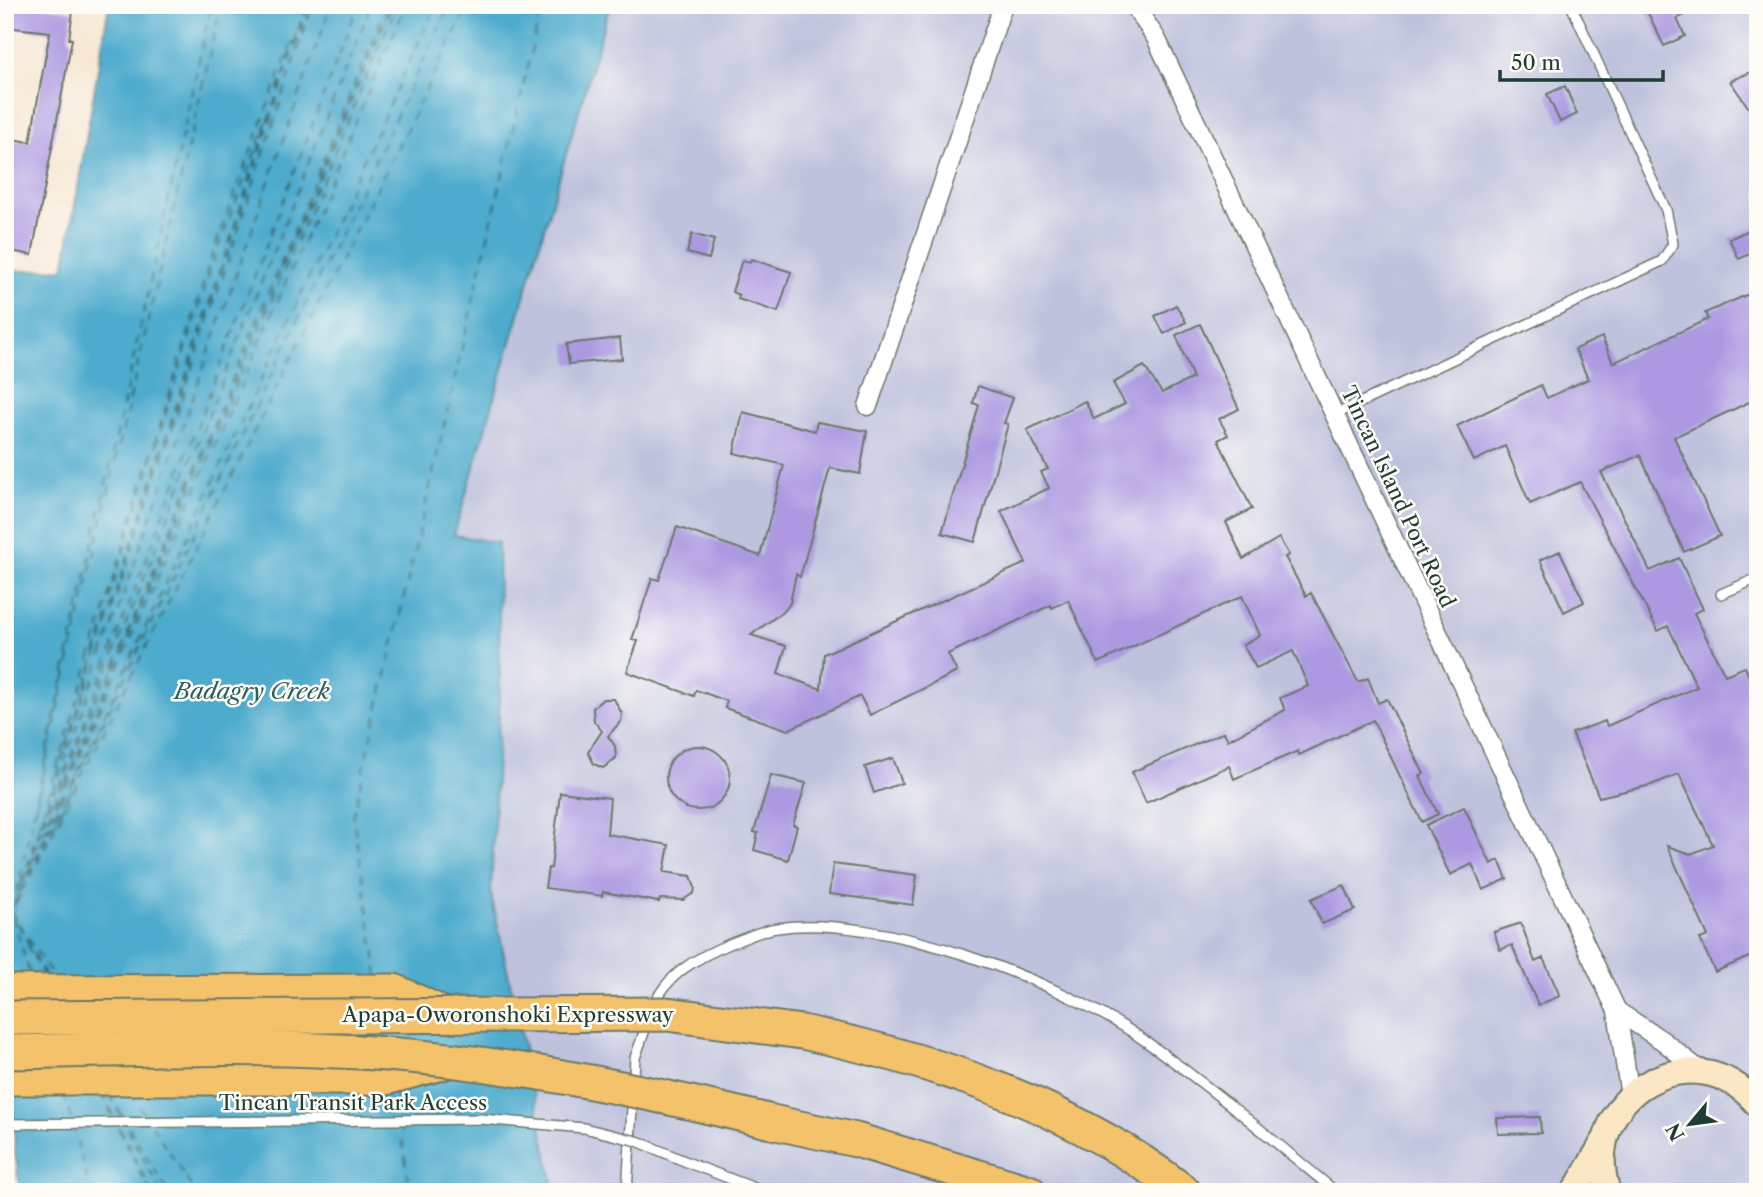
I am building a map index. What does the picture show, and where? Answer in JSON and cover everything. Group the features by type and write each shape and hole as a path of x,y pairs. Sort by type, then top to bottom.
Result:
{"highway":[{"path":"5,992 394,991 441,1013"},
{"name":"Apapa-Oworonshoki Expressway","path":"5,1018 441,1013 667,1014 802,1032 885,1049 942,1067 988,1086 1089,1131 1184,1192"},
{"name":"Apapa-Oworonshoki Expressway","path":"5,1052 201,1049 385,1054 449,1061 633,1090 856,1140 1029,1192"},
{"path":"5,1078 385,1078 449,1061"}],"street":[{"path":"868,406 1003,5"},
{"name":"Tincan Island Port Road","path":"1134,5 1156,38 1617,1011 1630,1096"},
{"path":"1617,1011 1663,1041 1703,1073"},
{"path":"1574,1192 1605,1138 1610,1122 1630,1096 1656,1078 1671,1073 1703,1073 1732,1083 1757,1102"},
{"path":"1605,1138 1603,1173 1608,1192"}],"lane":[{"path":"1334,415 1662,261 1673,244 1666,210 1571,5"},
{"path":"1721,594 1758,578"},
{"path":"627,1192 635,1058 657,997 669,980 704,955 775,928 810,926 862,928 942,948 1005,969 1086,1006 1139,1036 1260,1128 1335,1192"},
{"name":"Tincan Transit Park Access","path":"5,1124 481,1119 584,1128 637,1142 733,1180"},
{"path":"733,1180 745,1192"},
{"path":"733,1180 750,1192"},
{"path":"733,1180 765,1192"}],"shaded area":[{"path":"610,5 1758,5 1758,1192 555,1192 491,894 500,688 498,543 454,536"}],"water":[{"name":"Badagry Creek","path":"109,5 610,5 454,535 498,543 500,688 491,894 555,1192 20,1192 15,1151 5,927 5,287 9,271 64,269"}],"building":[{"path":"5,5 39,5 73,11 69,39 72,39 32,255 6,250 11,226 5,225 5,138 30,142 50,32 5,27"},
{"path":"1644,5 1702,5 1677,19 1685,36 1664,46"},
{"path":"1758,69 1758,121 1730,81"},
{"path":"1565,86 1577,114 1560,122 1547,94"},
{"path":"1758,226 1758,250 1739,259 1729,239"},
{"path":"692,234 714,240 709,259 687,253"},
{"path":"751,259 791,272 778,312 738,299 739,295 732,292 742,260 750,262"},
{"path":"1758,290 1758,398 1674,437 1720,536 1684,552 1640,455 1601,472 1650,571 1679,558 1703,609 1694,613 1725,675 1745,667 1758,696 1758,953 1715,972 1700,939 1708,936 1667,846 1691,854 1713,845 1679,774 1651,785 1599,797 1572,733 1605,721 1607,726 1697,687 1668,626 1658,631 1580,482 1530,504 1505,446 1474,461 1457,426 1541,385 1547,398 1588,379 1575,349 1602,337 1613,363 1708,319 1705,313"},
{"path":"1176,305 1186,322 1164,334 1155,316"},
{"path":"1200,324 1239,409 1219,419 1228,435 1218,440 1252,509 1226,522 1243,559 1279,538 1289,555 1285,557 1306,596 1311,593 1358,682 1368,678 1378,703 1387,699 1424,774 1420,776 1438,814 1422,822 1373,720 1299,755 1298,751 1234,779 1229,766 1146,803 1132,772 1224,732 1228,740 1285,710 1280,698 1308,686 1293,651 1256,668 1243,645 1260,635 1242,596 1098,663 1068,600 1052,608 1051,605 948,654 957,672 870,715 860,696 788,730 725,708 727,701 696,690 694,696 627,672 638,641 632,640 652,578 659,580 677,527 760,556 784,465 734,453 743,412 815,431 817,422 867,431 860,474 830,468 800,577 796,574 790,603 785,610 751,635 786,646 778,674 821,689 824,654 1026,563 1001,511 1049,488 1041,472 1048,469 1027,430 1085,401 1094,419 1125,404 1113,383 1144,366 1162,393 1193,378 1176,335"},
{"path":"620,338 622,359 569,364 566,344"},
{"path":"978,386 1013,398 1004,423 1008,424 975,542 942,533 979,405 973,403"},
{"path":"1560,551 1584,602 1564,612 1540,560"},
{"path":"603,699 614,699 622,714 621,721 608,736 615,746 616,758 603,768 594,764 588,752 602,731 594,721 593,708"},
{"path":"698,746 716,752 724,760 730,778 724,796 716,804 698,810 680,804 672,796 666,778 672,760 680,752"},
{"path":"893,758 902,783 874,793 865,767"},
{"path":"771,775 806,783 793,825 797,826 788,860 754,850 758,833 754,832"},
{"path":"560,792 610,798 607,834 669,845 664,872 691,876 694,893 683,900 660,899 659,902 603,892 602,896 545,888 548,868 551,868"},
{"path":"1464,807 1491,864 1499,860 1507,879 1483,890 1472,864 1450,875 1426,825"},
{"path":"833,864 917,875 913,905 829,894"},
{"path":"1344,885 1355,910 1322,924 1311,899"},
{"path":"1521,923 1535,962 1543,958 1560,996 1538,1005 1512,945 1500,950 1494,932"},
{"path":"1540,1117 1541,1133 1498,1134 1497,1118"}],"ferry route":[{"path":"13,908 211,5"},
{"path":"36,806 221,5"},
{"path":"27,867 306,5"},
{"path":"161,457 308,5"},
{"path":"295,48 312,5"},
{"path":"22,883 331,5"},
{"path":"48,817 358,5"},
{"path":"19,894 371,5"},
{"path":"127,634 387,5"},
{"path":"280,269 390,5"},
{"path":"109,680 392,5"},
{"path":"65,787 397,5"},
{"path":"29,874 406,5"},
{"path":"45,975 12,913 436,5"},
{"path":"53,827 450,5"},
{"path":"30,878 469,5"},
{"path":"378,976 353,816 542,5"},
{"path":"66,749 310,14"},
{"path":"108,597 212,254 296,32"},
{"path":"38,829 215,255 267,122"},
{"path":"121,580 161,459"},
{"path":"83,741 108,682"},
{"path":"66,783 82,743"},
{"path":"46,832 65,785"},
{"path":"31,849 37,831"},
{"path":"21,882 26,867"},
{"path":"15,903 22,882"},
{"path":"13,917 30,975"},
{"path":"19,924 52,975"},
{"path":"28,946 33,957"},
{"path":"33,956 43,976"},
{"path":"395,1092 399,1115"},
{"path":"101,1093 114,1120"},
{"path":"103,1093 116,1120"},
{"path":"110,1093 124,1119"},
{"path":"130,1093 147,1118"},
{"path":"109,1094 123,1120"},
{"path":"64,1095 71,1120"},
{"path":"400,1124 410,1192"},
{"path":"72,1125 91,1192"},
{"path":"152,1125 195,1192"},
{"path":"129,1127 168,1192"},
{"path":"118,1128 150,1192"},
{"path":"120,1128 152,1192"},
{"path":"127,1128 161,1192"}]}
